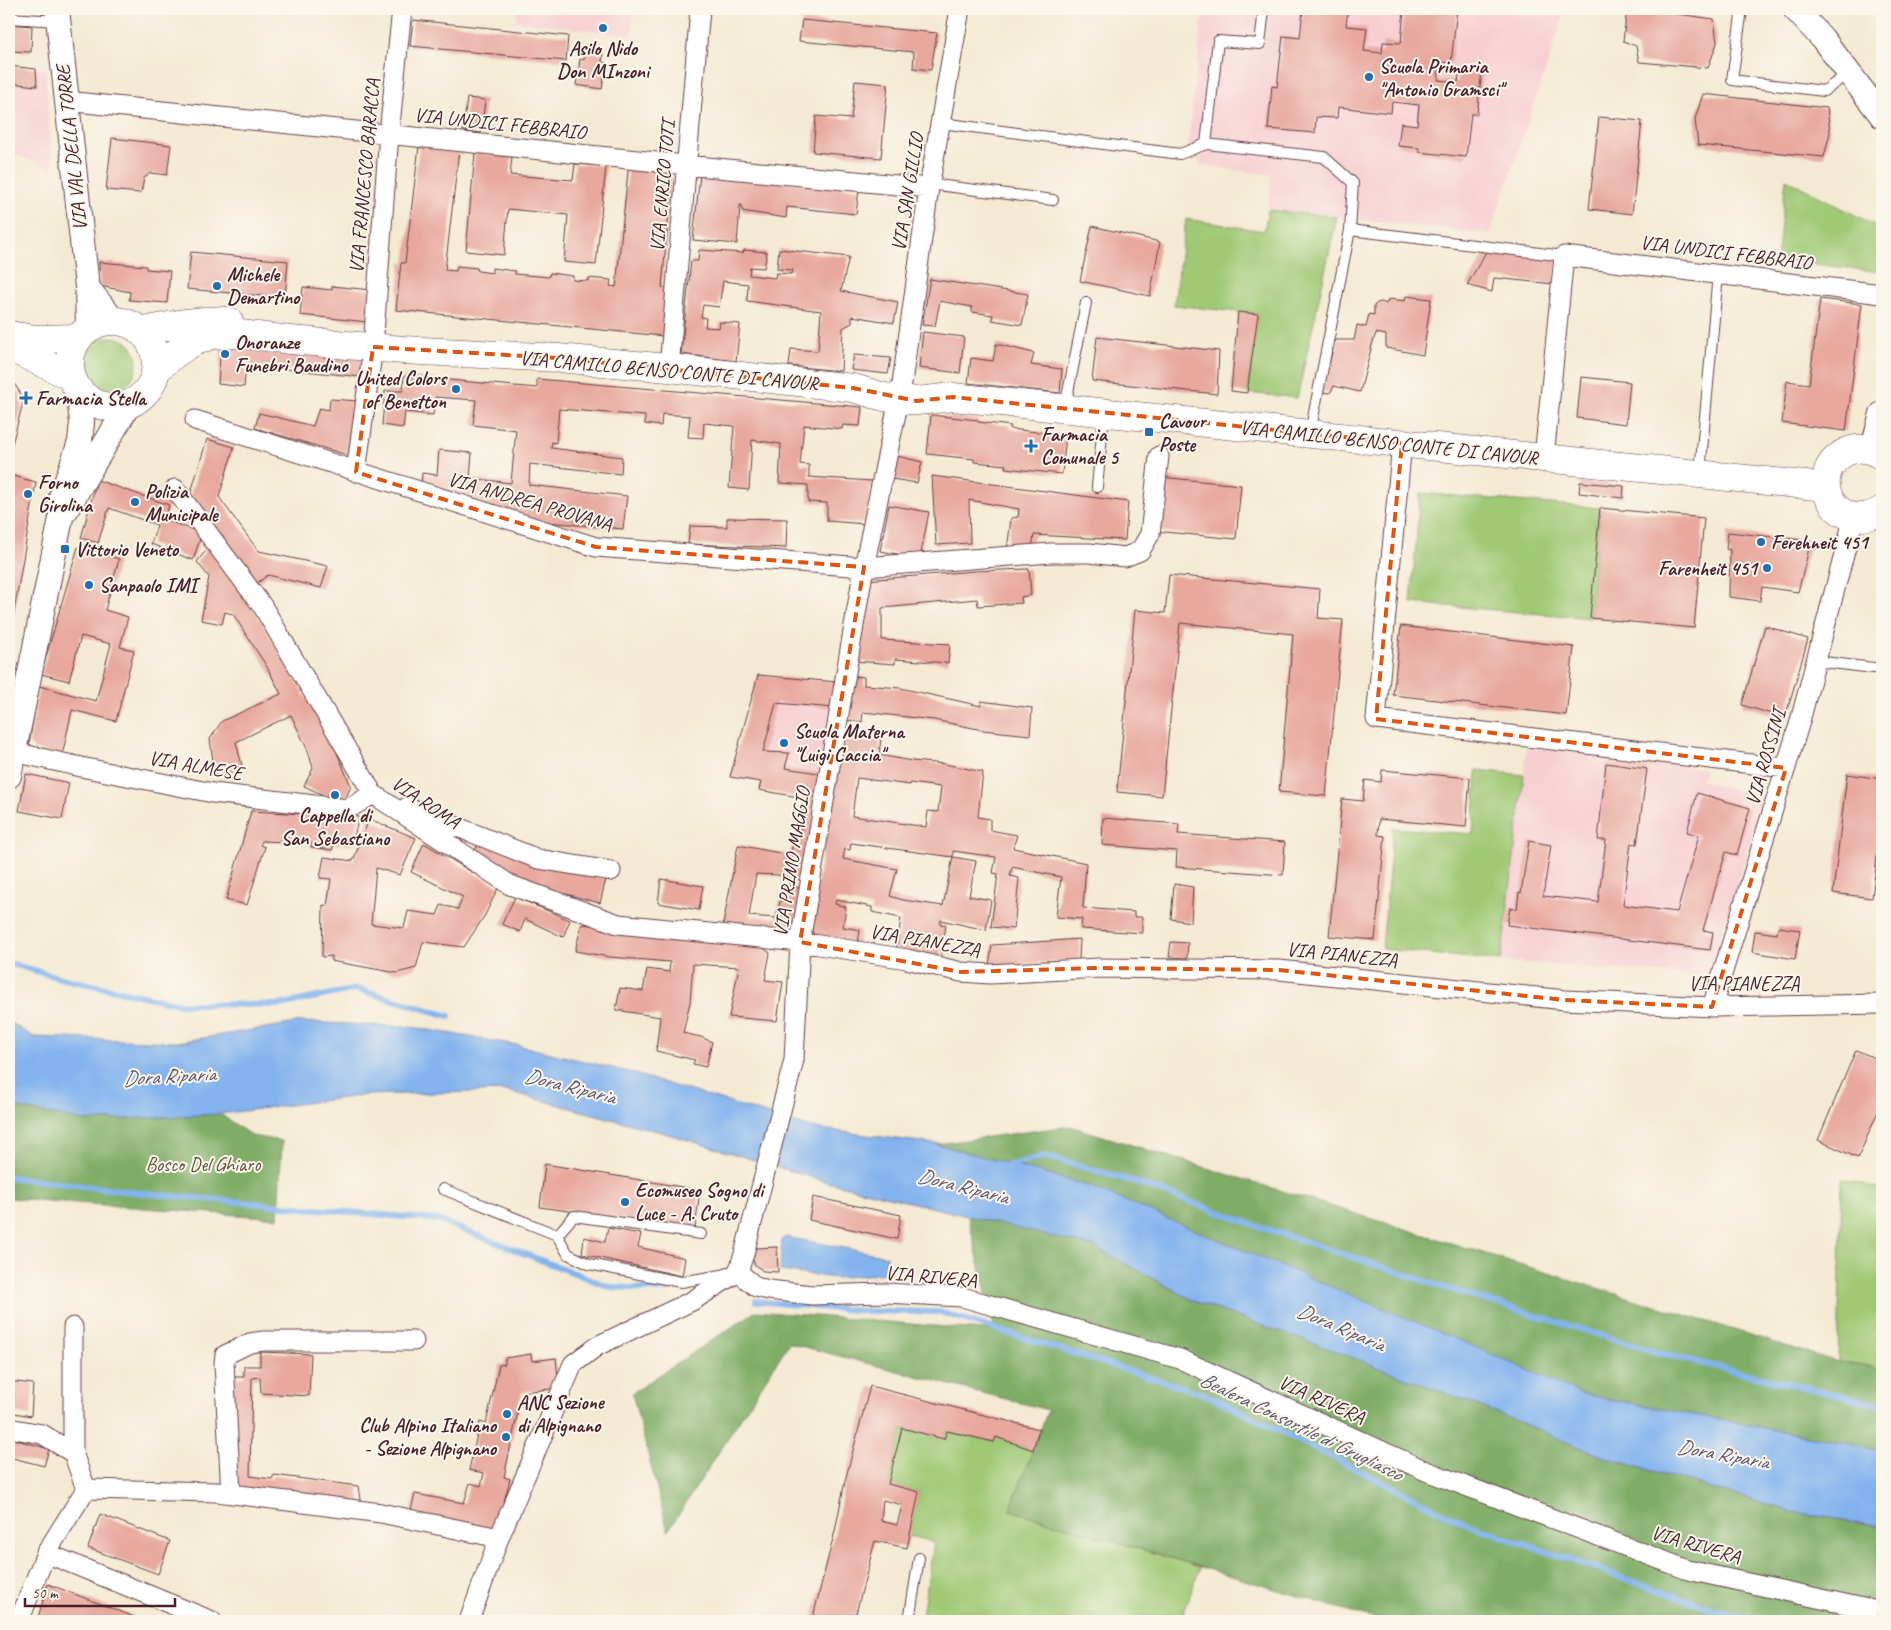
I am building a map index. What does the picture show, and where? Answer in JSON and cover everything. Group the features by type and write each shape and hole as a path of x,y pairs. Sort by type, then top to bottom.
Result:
{"main road":[{"name":"VIA CAMILLO BENSO CONTE DI CAVOUR","path":"141,332 179,323 208,320 270,323 373,341 484,354 669,368 853,388 886,381 900,391 919,384 953,397 1826,487"},
{"path":"9,335 38,339 83,333 101,322 114,321 129,324 141,332 150,343 155,357 155,371 151,383 141,396 128,404 114,407 101,405 88,399 75,383 9,347"},
{"path":"75,383 70,364 72,350 83,333"},
{"name":"VIA CAMILLO BENSO CONTE DI CAVOUR","path":"155,371 191,343 212,335 241,334 373,341"},
{"path":"1877,454 1861,448 1849,450 1839,456 1831,464 1826,475 1826,487 1828,497 1834,507 1843,514 1864,518 1882,510"}],"street":[{"name":"VIA FRANCESCO BARACCA","path":"356,472 373,341 402,9"},
{"name":"VIA ENRICO TOTI","path":"669,368 700,9"},
{"name":"VIA SAN GILLIO","path":"900,391 930,186 960,9"},
{"path":"1795,9 1822,38 1882,116"},
{"name":"VIA VAL DELLA TORRE","path":"58,15 87,287 83,333"},
{"name":"VIA UNDICI FEBBRAIO","path":"66,102 686,165 930,186"},
{"name":"VIA UNDICI FEBBRAIO","path":"1564,256 1882,294"},
{"path":"1544,458 1564,256"},
{"path":"87,287 114,321"},
{"path":"9,776 11,752 61,518 60,497 80,442 82,422 75,383"},
{"name":"VIA PRIMO MAGGIO","path":"738,1272 794,1060 800,942 864,567 900,391"},
{"path":"61,518 128,404"},
{"path":"1877,454 1882,414"},
{"name":"VIA ANDREA PROVANA","path":"195,420 596,547 864,567 1060,553 1089,553 1126,557 1140,551 1150,534 1159,456"},
{"path":"1402,443 1376,720 1786,768"},
{"name":"VIA ROMA","path":"174,489 263,607 374,794 510,885 609,921 618,924 800,942"},
{"name":"VIA ROSSINI","path":"1712,1007 1799,725 1854,517"},
{"name":"VIA ALMESE","path":"11,752 213,793 348,809 374,794"},
{"path":"374,794 538,859 611,871"},
{"name":"VIA PIANEZZA","path":"800,942 907,959 961,972 990,974 1099,968 1279,970 1565,1000 1712,1007 1882,1004"},
{"path":"469,1621 499,1538 551,1420 573,1364 597,1346 692,1301 738,1272"},
{"name":"VIA RIVERA","path":"738,1272 756,1287 812,1295 885,1293 962,1297 1180,1359 1426,1471 1688,1570 1882,1612"},
{"path":"73,1327 73,1453 86,1489"},
{"path":"231,1494 225,1356 250,1343 263,1341 414,1341"},
{"path":"9,1428 42,1434 73,1453"},
{"path":"86,1489 217,1492 381,1513 499,1538"},
{"path":"19,1621 46,1554 86,1489"},
{"path":"46,1554 212,1621"}],"lane":[{"path":"1206,144 1218,41 1260,44 1264,9"},
{"path":"1742,9 1732,80 1824,91 1849,73"},
{"path":"9,18 58,15"},
{"path":"941,123 1180,154 1206,144 1324,157 1353,182 1350,230 1310,433"},
{"path":"930,186 1053,200"},
{"path":"1350,230 1564,256"},
{"path":"1700,474 1718,274"},
{"path":"1065,408 1086,303"},
{"path":"1096,487 1104,413"},
{"path":"1815,661 1882,669"},
{"path":"443,1189 557,1235 568,1254 589,1264 681,1282 738,1272"},
{"path":"557,1235 574,1216 701,1234"},
{"path":"909,1621 919,1558"}],"highlighted area":[{"path":"373,347 558,358 853,388 917,401 953,397 1402,443 1376,719 1786,768 1712,1007 1565,1000 1279,970 1099,968 961,972 800,942 864,567 596,547 356,472"}],"shaded area":[{"name":"Asilo Nido Don MInzoni","path":"517,9 634,9 631,35 516,21"},
{"name":"Scuola Primaria \"Antonio Gramsci\"","path":"1203,9 1566,9 1490,234 1268,210 1271,175 1199,165 1200,155 1188,145"},
{"path":"9,66 46,69 52,169 9,152"},
{"name":"Scuola Materna \"Luigi Caccia\"","path":"758,675 837,682 825,774 778,793 759,790 761,781 730,777"},
{"path":"1527,745 1705,769 1701,780 1763,798 1712,966 1699,976 1501,961"}],"green space":[{"path":"1786,179 1882,229 1882,272 1777,260"},
{"path":"1268,210 1337,217 1297,398 1247,393 1258,314 1174,305 1186,219 1264,231"},
{"path":"111,337 125,341 133,349 137,363 133,377 125,385 111,389 97,385 89,377 85,363 89,349 97,341"},
{"path":"1420,493 1600,508 1590,618 1411,603"},
{"path":"1477,770 1524,775 1501,961 1382,949 1393,828 1473,834"},
{"name":"Bosco Del Ghiaro","path":"9,1106 85,1121 220,1114 252,1136 282,1141 278,1218 9,1198"},
{"path":"1070,1126 1838,1362 1882,1369 1882,1450 1582,1394 1089,1186 936,1144"},
{"path":"1842,1179 1882,1189 1882,1369 1838,1362"},
{"path":"968,1216 1095,1247 1196,1302 1354,1358 1482,1407 1604,1457 1793,1512 1882,1526 1882,1621 1382,1621 1010,1510 1048,1410 789,1343 668,1531 632,1393 756,1311 995,1331"},
{"path":"902,1428 944,1439 947,1431 994,1442 996,1437 1033,1450 1010,1510 1200,1567 1181,1621 921,1621 934,1542 909,1536 919,1492 888,1484"}],"water":[{"name":"Dora Riparia","path":"9,1022 34,1037 178,1042 302,1022 412,1027 517,1045 625,1071 813,1128 936,1144 1089,1186 1473,1346 1582,1394 1882,1450 1882,1526 1793,1512 1604,1457 1482,1407 1354,1358 1196,1302 1095,1247 827,1182 668,1134 507,1091 366,1095 220,1114 85,1121 9,1106"},
{"path":"786,1237 887,1256 885,1273 836,1278 780,1271 782,1239"}],"building":[{"path":"1303,9 1348,9 1346,26 1367,28 1364,51 1382,53 1383,42 1401,43 1404,9 1457,9 1451,63 1440,62 1438,80 1458,82 1460,68 1482,70 1477,114 1471,114 1466,157 1419,152 1419,148 1398,146 1401,123 1417,125 1419,105 1392,102 1391,113 1338,107 1337,118 1316,117 1315,133 1268,129 1272,86 1277,87 1283,36 1300,38"},
{"path":"1627,9 1678,9 1677,14 1714,19 1717,43 1708,68 1639,62 1636,46 1623,41"},
{"path":"413,20 568,36 566,61 410,46"},
{"path":"802,20 937,33 931,70 913,68 914,52 799,41"},
{"path":"9,24 32,26 31,52 9,51"},
{"path":"585,51 603,54 602,62 606,63 602,89 576,85 580,59 584,60"},
{"path":"9,66 36,69 37,86 9,83"},
{"path":"855,81 888,84 881,158 813,152 816,116 851,119"},
{"path":"1703,94 1827,108 1830,132 1824,157 1698,145 1695,119"},
{"path":"467,98 485,100 481,133 463,131"},
{"path":"1599,117 1642,121 1632,214 1589,209"},
{"path":"112,138 171,145 167,175 150,173 144,178 141,193 106,190"},
{"path":"419,146 459,150 445,270 456,271 457,266 477,268 478,271 492,273 492,268 515,271 515,274 549,277 550,273 573,276 573,280 588,281 588,278 611,280 610,286 616,287 629,162 673,167 662,287 667,288 663,336 396,310 401,263 405,263"},
{"path":"475,153 512,157 510,175 573,180 575,164 606,166 596,265 564,262 568,215 508,209 504,255 466,251"},
{"path":"700,174 859,189 856,214 787,207 786,218 742,211 742,205 740,205 737,244 693,240"},
{"path":"1092,226 1160,242 1150,296 1080,281"},
{"path":"779,249 849,257 841,291 898,302 894,323 852,316 852,323 843,328 841,371 789,366 791,349 818,351 821,311 747,301 748,284 723,281 719,307 703,305 701,317 706,318 705,327 719,328 720,322 740,324 736,361 681,354 691,261 698,261 699,250 743,253 744,250 767,252 764,268 750,267 749,275 775,278 776,273 791,274 793,270 777,269"},
{"path":"191,252 288,261 285,298 187,289"},
{"path":"1486,252 1557,258 1554,284 1494,278 1492,292 1467,285"},
{"path":"99,262 146,266 146,269 170,271 167,303 129,300 130,292 100,286"},
{"path":"930,279 1028,294 1022,325 992,320 993,315 972,312 972,307 940,301 935,326 922,325"},
{"path":"332,286 371,290 368,322 300,315 303,287 332,290"},
{"path":"1406,296 1431,299 1423,355 1386,348 1386,335 1376,333 1360,392 1334,386 1330,393 1322,392 1335,340 1354,340 1357,325 1366,327 1369,314 1374,315 1374,306 1377,303 1382,302 1386,304 1389,299 1405,301"},
{"path":"1820,299 1862,304 1846,431 1782,423 1787,381 1809,384"},
{"path":"1238,312 1258,314 1247,393 1231,391"},
{"path":"923,332 964,337 960,373 919,368"},
{"path":"1097,337 1219,351 1217,394 1092,381"},
{"path":"221,344 363,358 362,377 246,365 244,387 218,384"},
{"path":"996,344 1034,353 1031,365 1062,369 1060,393 968,383 971,358 993,361"},
{"path":"854,355 891,358 888,374 851,370"},
{"path":"404,376 537,388 537,379 862,407 860,426 843,425 842,429 804,425 800,464 809,465 809,477 872,481 865,524 827,521 827,503 808,502 808,485 779,483 781,444 752,440 749,490 729,488 734,426 704,423 703,438 688,437 690,416 662,414 661,426 645,424 645,416 559,409 556,443 552,442 551,448 622,457 621,474 530,464 529,485 627,496 623,529 526,520 421,489 422,473 437,475 439,450 472,453 470,478 511,483 516,430 473,425 476,400 435,397 433,415 405,412 403,428 382,425 385,391 403,391"},
{"path":"1581,377 1630,382 1626,424 1577,418"},
{"path":"9,378 24,399 11,448 9,447"},
{"path":"330,399 358,401 354,457 255,428 259,413 313,426 319,408 329,410"},
{"path":"931,415 978,420 978,422 1011,426 1010,429 1066,435 1062,474 1005,468 1006,465 974,462 974,459 927,454"},
{"path":"207,439 234,447 219,497 248,537 259,551 328,566 321,588 268,575 256,584 189,499"},
{"path":"897,456 922,462 917,483 892,479"},
{"path":"9,475 36,482 10,636 9,636"},
{"path":"932,476 1128,502 1125,540 1034,535 1032,548 1007,551 1011,518 1018,517 1019,509 969,500 970,543 936,545"},
{"path":"1160,477 1241,485 1236,539 1155,531"},
{"path":"97,480 169,505 165,520 202,533 193,560 151,544 157,525 109,508 98,543 81,538"},
{"path":"1580,482 1624,486 1623,498 1579,493"},
{"path":"889,505 929,512 920,558 880,551"},
{"path":"1600,508 1704,518 1694,628 1590,618"},
{"path":"727,518 787,519 786,548 688,544 690,526 727,527"},
{"name":"Farenheit 451","path":"1728,532 1811,541 1798,592 1762,587 1760,601 1729,597 1730,550 1726,549"},
{"path":"210,545 232,572 332,741 351,786 343,804 304,786 313,768 308,751 291,715 236,742 243,770 215,775 210,739 222,721 281,694 267,667 233,614 225,612 222,624 201,620 209,577 197,562"},
{"path":"78,547 119,559 105,610 128,617 120,647 134,650 116,721 72,710 62,756 35,750 29,743 39,686 96,701 111,644 81,636 69,681 41,674"},
{"path":"1029,569 1031,595 1021,597 1022,603 978,606 977,599 882,608 882,640 950,644 948,663 895,659 895,664 854,661 866,580 975,571"},
{"path":"1169,575 1320,589 1318,618 1343,620 1326,796 1279,792 1293,634 1180,623 1162,796 1117,792 1135,610 1165,613"},
{"path":"1401,626 1574,647 1566,715 1393,695"},
{"path":"1765,626 1808,639 1785,718 1742,705"},
{"path":"758,675 837,682 834,708 776,703 763,752 789,753 785,768 825,774 804,881 778,875 756,874 749,916 776,918 784,885 804,889 793,937 722,930 738,845 790,855 795,835 800,836 804,798 759,790 761,782 730,777"},
{"path":"850,676 864,677 864,685 900,688 981,706 981,701 1032,708 1030,735 983,730 934,720 863,712 862,722 845,720"},
{"path":"842,735 881,738 879,755 945,764 983,772 978,817 990,819 990,830 1017,835 1013,848 1086,863 1083,908 1134,912 1134,917 1142,917 1142,933 1081,929 1082,919 1056,917 1061,877 1012,867 1010,876 1019,878 1014,929 991,927 998,874 993,873 996,857 953,851 953,857 976,861 969,896 991,900 986,930 941,920 940,924 946,925 940,960 896,951 901,918 872,912 872,907 836,900 835,904 846,907 843,927 860,930 858,944 814,935 810,927","holes":["857,778 910,785 910,783 941,787 938,812 928,811 926,827 852,816","851,843 953,857 943,906 903,900 890,896 897,869 843,859 845,849 850,850"]},
{"path":"1606,763 1647,769 1637,844 1631,843 1623,905 1677,912 1699,835 1687,832 1697,793 1750,808 1737,855 1726,852 1703,930 1713,932 1710,950 1507,925 1510,908 1517,909 1529,841 1551,845 1543,896 1598,902 1606,840 1598,840"},
{"path":"1382,770 1470,778 1466,827 1379,819 1378,835 1385,836 1375,940 1329,936 1342,799 1363,801 1365,780 1381,782"},
{"path":"26,774 69,783 62,819 19,811"},
{"path":"1847,774 1882,779 1882,816 1872,898 1833,893"},
{"path":"251,811 359,817 352,845 334,844 332,850 311,847 311,843 262,841 260,845 265,847 247,905 226,900"},
{"path":"1103,818 1179,824 1178,834 1285,842 1283,875 1176,867 1177,851 1102,845"},
{"path":"369,819 416,838 400,875 376,868 371,924 404,928 408,911 437,915 441,905 458,909 463,897 411,872 424,843 475,874 499,886 485,915 464,947 423,942 416,968 397,973 331,961 332,956 322,957 323,905 327,906 331,879 320,878 324,857 353,861"},
{"path":"479,842 606,879 600,903 543,888 542,892 474,853"},
{"path":"661,879 703,886 699,910 658,903"},
{"path":"1174,884 1193,887 1191,922 1171,919"},
{"path":"515,897 570,920 563,937 525,919 520,932 502,924"},
{"path":"582,924 755,942 770,953 765,980 783,982 777,1021 729,1017 739,967 693,964 690,1002 683,1033 701,1037 712,1042 706,1067 693,1064 695,1060 656,1051 660,1017 616,1010 620,988 643,991 647,969 669,972 670,962 610,957 575,951"},
{"path":"1778,927 1800,930 1795,959 1752,952 1755,931 1777,934"},
{"path":"1080,939 1079,960 989,966 992,945"},
{"path":"1171,942 1188,943 1187,958 1169,957"},
{"path":"1856,1050 1882,1061 1882,1102 1858,1158 1818,1140"},
{"path":"545,1164 700,1190 695,1229 540,1207"},
{"path":"813,1197 901,1215 897,1239 809,1220"},
{"path":"608,1228 641,1234 638,1247 685,1258 682,1276 582,1254 584,1237 605,1242"},
{"path":"777,1247 778,1272 763,1271 755,1265 752,1258 755,1248"},
{"path":"260,1352 311,1354 309,1396 261,1393 260,1377 252,1378 250,1476 272,1479 274,1475 358,1486 361,1506 238,1489 229,1377 244,1377 244,1366 260,1366"},
{"path":"531,1354 532,1361 556,1358 559,1388 522,1392 504,1477 510,1479 496,1533 410,1514 415,1494 464,1503 470,1483 481,1486 484,1473 469,1470 480,1422 486,1424 499,1365 505,1364 505,1358"},
{"path":"9,1381 33,1384 31,1416 9,1412"},
{"path":"870,1386 1039,1429 1033,1450 996,1437 994,1442 947,1431 944,1439 902,1428 888,1484 919,1492 907,1548 875,1541 854,1621 812,1621 835,1531 845,1481","holes":["883,1500 902,1505 897,1525 881,1521"]},
{"path":"9,1438 49,1449 44,1466 9,1457"},
{"path":"100,1514 170,1541 158,1574 88,1548"},
{"path":"48,1584 145,1621 37,1621"}],"waterway":[{"path":"9,963 60,978 180,1004 279,1005 356,989 449,1016"},
{"path":"1004,1167 1046,1156 1135,1182 1257,1226 1461,1293 1659,1353 1882,1406"},
{"name":"Bealera Consortile di Grugliasco","path":"9,1177 151,1194 438,1220 610,1287 667,1290"},
{"name":"Bealera Consortile di Grugliasco","path":"756,1301 863,1311 940,1312 1207,1395 1466,1524 1724,1613 1761,1621"}],"place":[{"name":"Asilo Nido Don MInzoni","path":"603,28"},
{"name":"Scuola Primaria \"Antonio Gramsci\"","path":"1369,77"},
{"name":"Michele Demartino","path":"217,286"},
{"name":"Onoranze Funebri Baudino","path":"225,354"},
{"name":"United Colors of Benetton","path":"456,389"},
{"name":"Farmacia Stella","path":"26,398"},
{"name":"Cavour Poste","path":"1149,432"},
{"name":"Farmacia Comunale 5","path":"1031,446"},
{"name":"Forno Girolina","path":"28,494"},
{"name":"Polizia Municipale","path":"135,502"},
{"name":"Ferehneit 451","path":"1761,542"},
{"name":"Vittorio Veneto","path":"65,549"},
{"name":"Farenheit 451","path":"1767,568"},
{"name":"Sanpaolo IMI","path":"89,585"},
{"name":"Scuola Materna \"Luigi Caccia\"","path":"784,743"},
{"name":"Cappella di San Sebastiano","path":"335,795"},
{"name":"Ecomuseo Sogno di Luce - A. Cruto","path":"625,1202"},
{"name":"ANC Sezione di Alpignano","path":"507,1414"},
{"name":"Club Alpino Italiano - Sezione Alpignano","path":"506,1437"}]}
